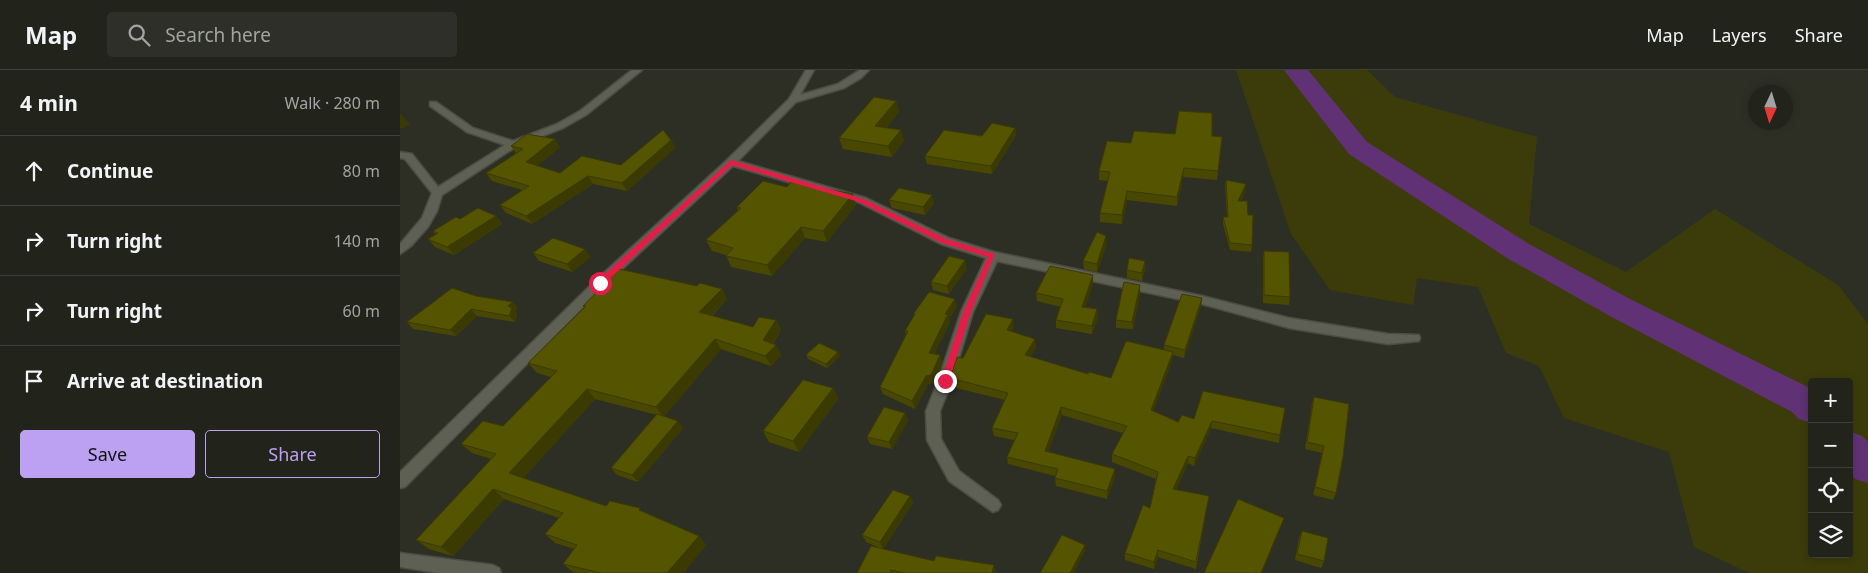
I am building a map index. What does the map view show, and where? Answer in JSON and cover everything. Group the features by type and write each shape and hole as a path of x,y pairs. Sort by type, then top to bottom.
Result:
{"street":[{"path":"400,250 413,238 432,213 437,194 513,144 560,126 583,113 638,70"},
{"path":"400,482 600,283 731,162 793,100 810,70"},
{"path":"793,100 844,85 858,78 865,70"},
{"path":"433,104 470,130 513,144"},
{"path":"400,155 408,156 437,194"},
{"path":"731,162 862,200 945,241 992,256 1192,298 1298,324 1388,339 1414,338"},
{"path":"992,256 967,312 955,353 933,411 934,440 954,476 994,506"},
{"path":"400,560 493,573"}],"shaded area":[{"path":"1236,70 1367,70 1395,97 1537,137 1529,224 1626,272 1715,209 1838,285 1868,324 1868,573 1749,573 1694,547 1669,452 1564,418 1539,366 1506,353 1478,287 1417,278 1413,305 1330,290 1291,234"}],"building":[{"path":"874,97 896,101 875,126 901,130 888,146 839,138"},
{"path":"1179,111 1212,113 1212,136 1222,137 1218,171 1184,168 1177,197 1127,191 1122,215 1100,213 1110,172 1099,171 1107,141 1131,143 1134,131 1175,134"},
{"path":"992,123 1015,128 991,166 925,156 944,130 982,136"},
{"path":"663,130 671,140 622,183 588,176 526,216 500,205 529,186 486,173 523,149 511,146 527,134 555,139 526,162 560,173 582,156 621,165"},
{"path":"1226,180 1246,184 1238,201 1247,201 1248,215 1253,215 1252,245 1230,243 1223,217 1228,217"},
{"path":"763,181 787,187 791,182 853,194 823,231 801,227 767,265 726,256 733,248 706,240 741,208 737,207"},
{"path":"899,188 932,195 923,207 889,200"},
{"path":"478,208 496,216 447,247 428,239 438,233 433,231 456,217 460,219"},
{"path":"1097,232 1106,236 1097,264 1083,261"},
{"path":"553,238 585,249 567,264 533,253"},
{"path":"1264,251 1289,252 1290,297 1264,295"},
{"path":"949,256 965,260 947,286 931,282"},
{"path":"1129,258 1145,261 1142,273 1127,270"},
{"path":"1050,266 1093,275 1082,307 1097,309 1092,326 1056,320 1063,299 1036,293"},
{"path":"619,269 697,286 700,283 722,289 699,312 753,327 759,317 776,320 763,340 776,345 765,356 715,339 656,407 587,389 509,473 606,506 610,501 640,508 639,510 699,536 667,573 601,573 563,564 577,545 545,534 563,513 493,489 441,547 416,540 496,454 461,444 483,421 503,426 557,371 528,363 586,306 583,306"},
{"path":"1124,282 1140,285 1132,322 1116,320"},
{"path":"452,288 476,296 513,302 508,306 512,308 509,316 471,309 450,330 407,322"},
{"path":"929,292 955,299 945,314 948,314 929,353 940,355 931,375 926,376 912,401 880,387 908,331 905,331 914,313"},
{"path":"1182,294 1202,298 1185,350 1164,345"},
{"path":"986,314 1013,319 1007,330 1035,339 1025,355 1088,374 1089,372 1111,378 1126,341 1173,352 1151,410 1178,422 1182,415 1194,419 1203,391 1285,408 1280,435 1212,421 1195,458 1188,456 1173,489 1209,496 1196,562 1158,550 1154,562 1125,553 1143,505 1150,508 1158,472 1112,454 1127,426 1061,407 1045,451 1115,469 1107,491 1055,478 1058,469 1007,457 1018,433 992,428 1008,393 950,378 957,357 963,358"},
{"path":"819,343 838,352 826,364 806,355"},
{"path":"803,380 833,388 793,441 763,431"},
{"path":"1314,397 1349,404 1343,457 1336,493 1315,487 1324,446 1307,442"},
{"path":"884,407 905,413 889,442 867,437"},
{"path":"657,414 678,421 632,475 611,468"},
{"path":"893,490 910,496 880,542 862,535"},
{"path":"1238,499 1284,518 1261,573 1204,573"},
{"path":"1302,531 1328,538 1324,561 1297,554"},
{"path":"1062,535 1085,545 1070,573 1040,573"},
{"path":"871,546 934,561 936,556 994,565 992,573 905,573 891,570 890,573 857,573"}],"waterway":[{"path":"1296,70 1358,148 1518,251 1619,307 1808,405"},
{"path":"1853,451 1868,467"}],"route":[{"path":"600,283 731,162 862,200 945,241 992,256 967,312 945,381"}]}
